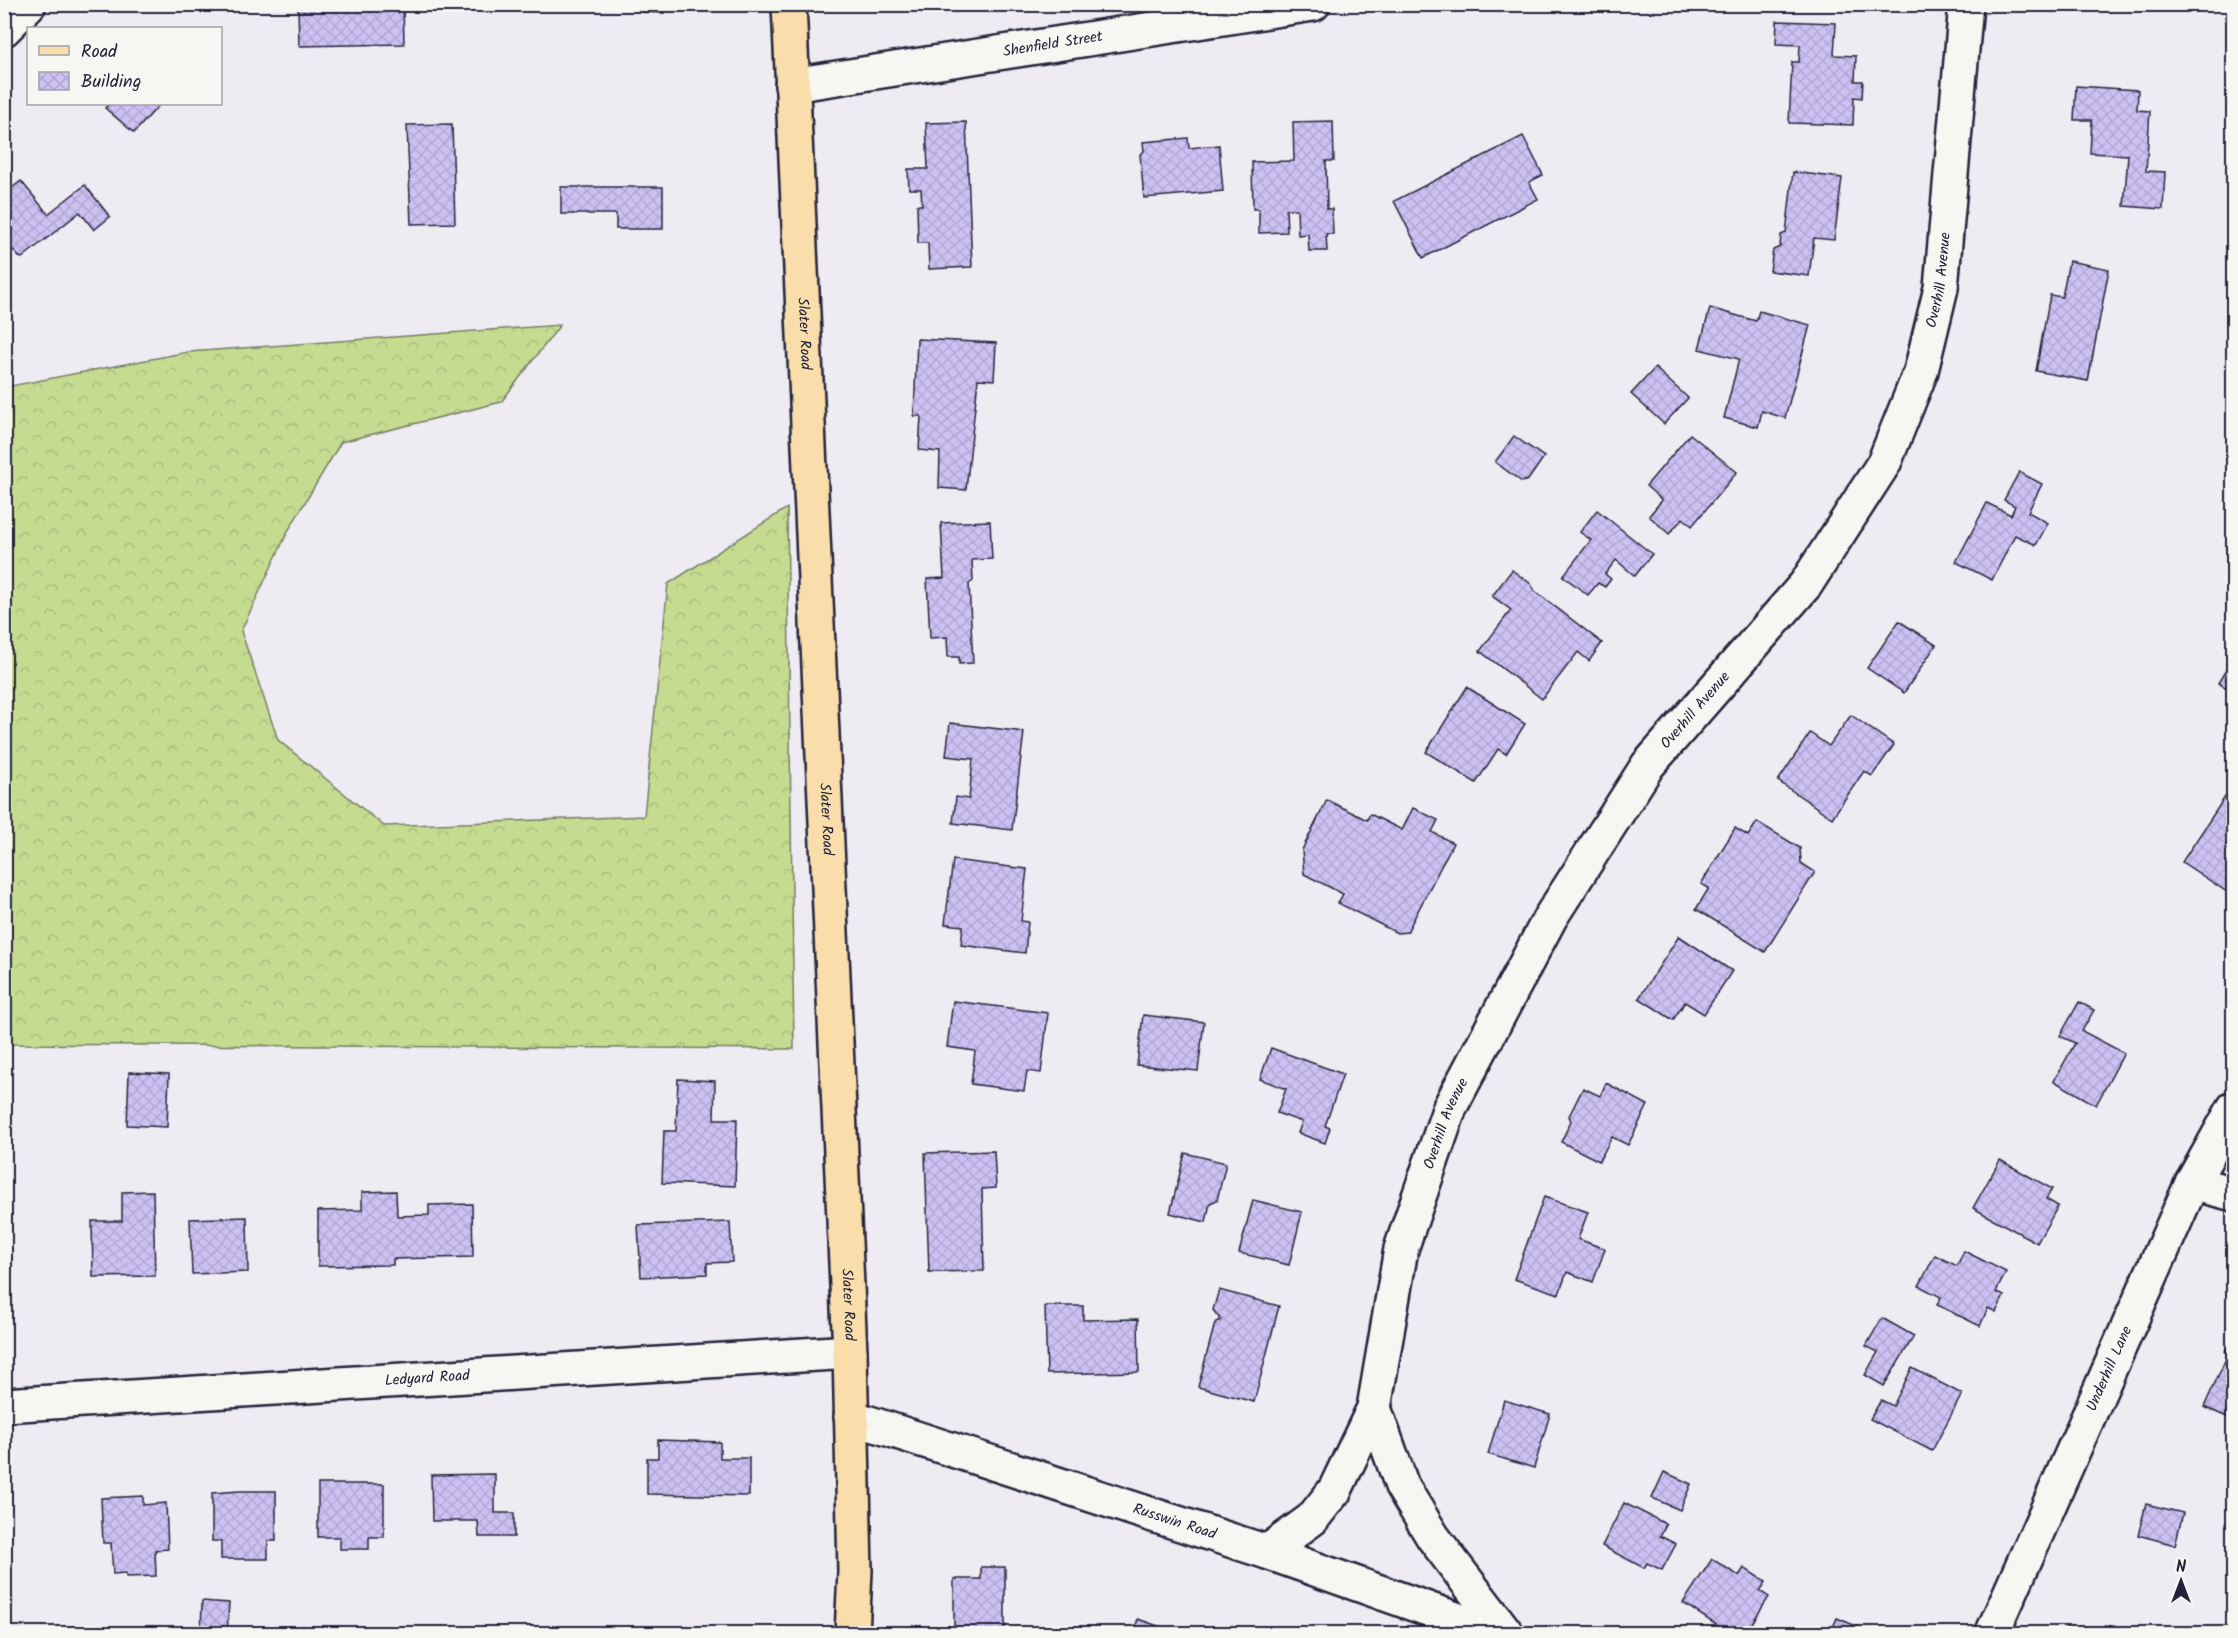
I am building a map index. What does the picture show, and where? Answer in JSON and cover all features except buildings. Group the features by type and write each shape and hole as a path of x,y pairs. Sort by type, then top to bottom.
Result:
{"main road":[{"name":"Slater Road","path":"789,4 850,1352 855,1571 852,1634"}],"street":[{"path":"4,29 29,4"},
{"name":"Shenfield Street","path":"792,85 1313,4"},
{"name":"Overhill Avenue","path":"1267,1552 1312,1519 1335,1490 1374,1408 1401,1249 1450,1107 1550,918 1648,765 1806,584 1884,463 1922,371 1941,288 1966,4"},
{"name":"Underhill Lane","path":"1992,1634 2192,1183 2234,1108"},
{"path":"2192,1183 2234,1194"},
{"name":"Ledyard Road","path":"4,1405 850,1352"},
{"name":"Overhill Avenue","path":"1374,1408 1402,1486 1433,1537 1507,1634"},
{"name":"Russwin Road","path":"851,1417 1267,1552 1498,1634"}],"green space":[{"path":"560,325 501,402 341,442 288,531 241,631 278,740 384,826 644,816 668,584 787,508 794,1049 5,1044 5,387 188,352"}]}
